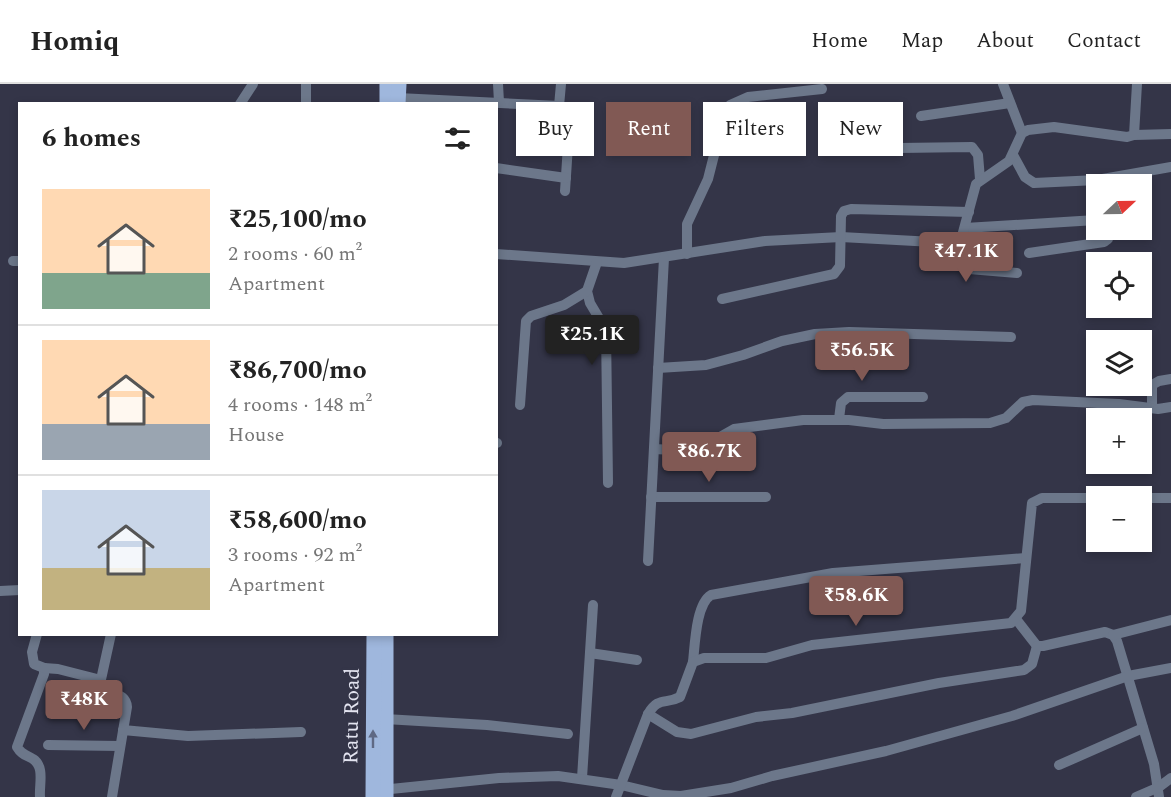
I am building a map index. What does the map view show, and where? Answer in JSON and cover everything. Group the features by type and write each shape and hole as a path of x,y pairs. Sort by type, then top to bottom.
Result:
{"main road":[{"path":"387,84 396,97"},
{"name":"Ratu Road","path":"374,636 379,794"},
{"name":"Ratu Road","path":"379,794 385,719 386,636"}],"street":[{"path":"241,102 253,84"},
{"path":"306,84 306,102"},
{"path":"396,97 495,102 498,84"},
{"path":"559,102 561,84"},
{"path":"1003,84 1022,133"},
{"path":"1134,135 1137,84"},
{"path":"687,254 687,224 708,179 724,116 730,105 748,97 822,89"},
{"path":"498,102 516,103"},
{"path":"921,116 1010,103"},
{"path":"980,179 996,172 1013,155 1022,133 1028,130 1054,127 1127,137 1171,134"},
{"path":"498,254 624,263 765,241 841,237 946,244 957,241 962,236 974,190 980,179 978,155 972,147 903,148"},
{"path":"1013,155 1025,177 1034,183 1086,182"},
{"path":"565,191 567,156"},
{"path":"1139,174 1171,167"},
{"path":"498,168 566,178"},
{"path":"722,299 834,274 840,266 842,212 850,209 969,212"},
{"path":"964,228 1086,221"},
{"path":"1029,253 1107,240"},
{"path":"957,241 961,262 969,269 1017,273"},
{"path":"648,561 664,258"},
{"path":"597,262 587,291 590,303 606,330 608,483"},
{"path":"520,405 526,321 531,316 564,305 587,291"},
{"path":"658,368 706,364 743,355 782,340 815,334 1011,337"},
{"path":"1152,407 1152,386 1159,381 1171,378"},
{"path":"839,419 841,403 848,397 923,397"},
{"path":"654,449 695,451 734,429 802,420 839,419 883,424 990,423 1006,418 1023,402 1033,400 1171,407"},
{"path":"651,497 766,497"},
{"path":"693,662 704,658 766,658 812,645 1011,623 1021,611 1032,503 1042,498 1086,498"},
{"path":"1152,498 1171,498"},
{"path":"616,797 648,714 660,701 680,697 693,662 701,607 705,599 711,595 833,573 1026,558"},
{"path":"0,591 18,590"},
{"path":"582,778 593,605"},
{"path":"1016,618 1037,646"},
{"path":"1037,646 1105,632 1113,635 1171,620"},
{"path":"1113,635 1128,676 1159,792"},
{"path":"37,636 32,657 34,664 101,680"},
{"path":"111,636 101,687 105,691 122,696 126,702 112,797"},
{"path":"648,714 677,732 691,734 756,717 792,713 939,683 1024,670 1032,664 1037,646"},
{"path":"590,653 637,660"},
{"path":"40,797 41,773 38,765 22,754 17,747 42,683 44,668"},
{"path":"379,794 499,778 558,776 621,785 663,795 681,796 731,788 772,776 886,751 1012,716 1128,676 1171,668"},
{"path":"385,719 487,725 568,734"},
{"path":"1059,765 1143,728"},
{"path":"123,730 208,736 301,732"},
{"path":"48,745 120,746"},
{"path":"1136,797 1159,792 1171,778"}]}
